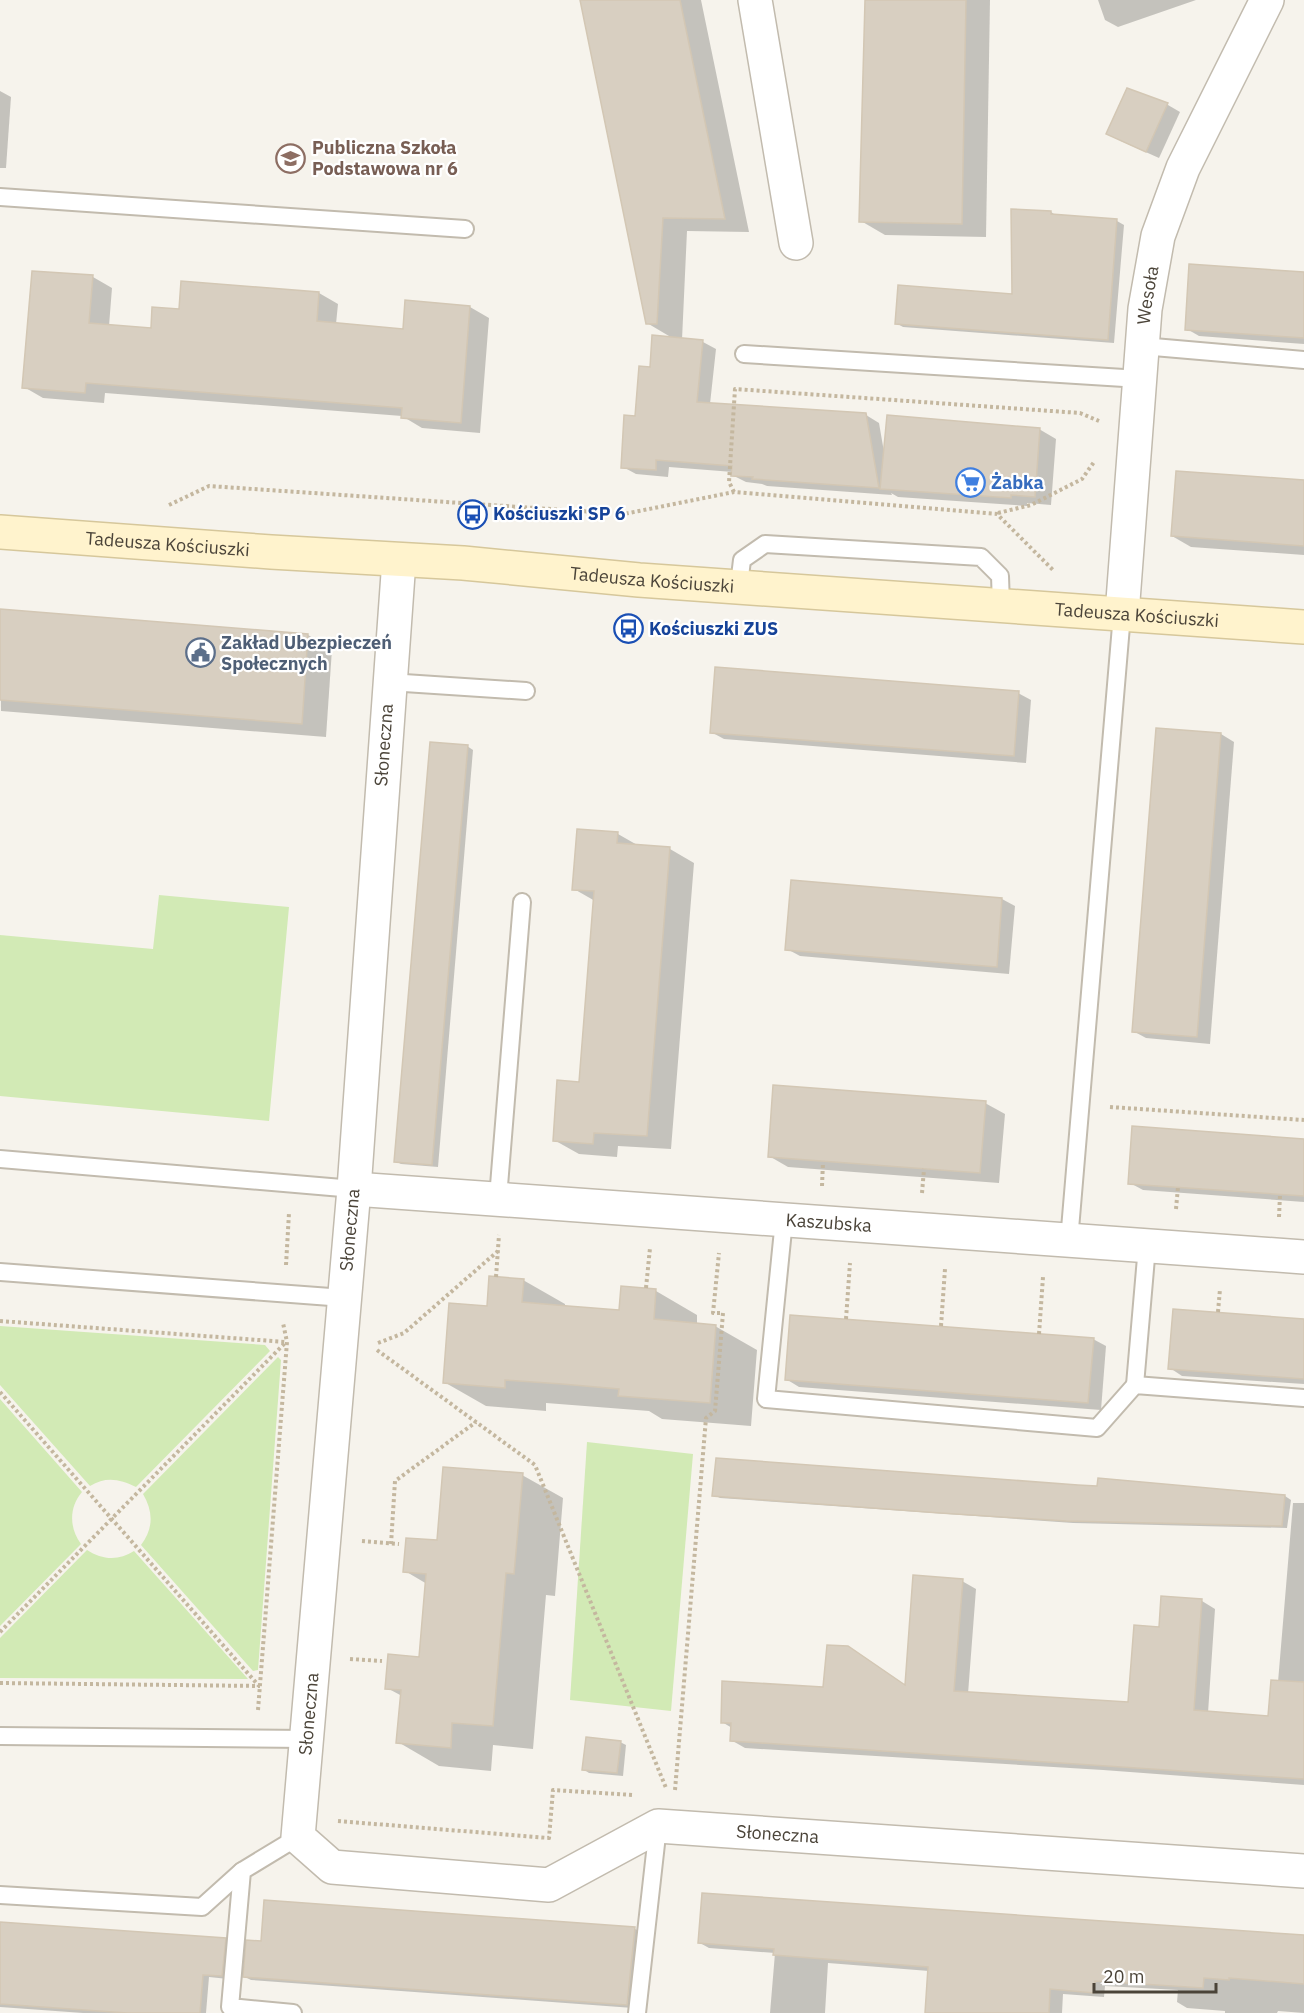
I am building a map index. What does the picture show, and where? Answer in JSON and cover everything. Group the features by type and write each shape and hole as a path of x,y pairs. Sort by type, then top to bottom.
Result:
{"street":[{"path":"755,0 796,243"},
{"name":"Wesoła","path":"1122,614 1145,309 1158,236 1183,168 1267,0"},
{"name":"Tadeusza Kościuszki","path":"0,532 464,563 639,580 738,585 1304,627"},
{"name":"Słoneczna","path":"298,1837 354,1189 399,560"},
{"name":"Kaszubska","path":"354,1189 497,1213 783,1220 1304,1257"},
{"path":"298,1837 332,1867 549,1885 664,1812"},
{"name":"Słoneczna","path":"664,1812 1304,1871"}],"lane":[{"path":"0,196 465,229"},
{"path":"1143,346 1304,360"},
{"path":"744,354 1140,379"},
{"path":"738,585 742,560 765,544 981,558 1000,576 1001,605"},
{"path":"1069,1240 1122,614"},
{"path":"389,682 526,691"},
{"path":"497,1213 522,902"},
{"path":"0,1159 354,1189"},
{"path":"783,1220 766,1399 1097,1428 1135,1385 1147,1246"},
{"path":"0,1272 344,1299"},
{"path":"1135,1385 1304,1398"},
{"path":"0,1737 307,1739"},
{"path":"637,2013 664,1812"},
{"path":"0,1895 202,1907 242,1871 298,1837"},
{"path":"242,1871 227,2010 292,2013"}],"path":[{"path":"734,492 729,482 735,389 1080,413 1094,417 1102,423"},
{"path":"167,506 209,486 624,514 734,492 997,514 1031,505 1082,479 1096,460"},
{"path":"997,514 1056,574"},
{"path":"1106,1107 1304,1120"},
{"path":"822,1190 823,1162"},
{"path":"922,1197 924,1169"},
{"path":"1176,1216 1178,1188"},
{"path":"1279,1223 1280,1195"},
{"path":"496,1277 499,1234 497,1213"},
{"path":"646,1288 650,1244"},
{"path":"675,1792 706,1418 715,1411 717,1390 723,1313 713,1313 720,1248"},
{"path":"498,1251 404,1333 372,1346 535,1465 664,1812"},
{"path":"846,1319 851,1257"},
{"path":"942,1326 946,1264"},
{"path":"1039,1334 1044,1271"},
{"path":"1218,1312 1220,1283"},
{"path":"0,1321 287,1342"},
{"path":"0,1632 287,1342"},
{"path":"256,1738 287,1342"},
{"path":"0,1392 260,1686"},
{"path":"391,1544 395,1481 476,1422"},
{"path":"355,1541 399,1544"},
{"path":"346,1659 382,1661"},
{"path":"0,1683 260,1686"},
{"path":"332,1821 549,1838 553,1790 634,1795"}],"green space":[{"path":"159,895 289,907 269,1121 0,1096 0,935 153,949"},
{"path":"0,1326 265,1345 270,1351 136,1487 113,1480 102,1481 90,1486 0,1385"},
{"path":"278,1357 281,1360 258,1670 253,1671 141,1545 151,1520 149,1507 143,1494"},
{"path":"0,1399 82,1492 75,1504 72,1518 74,1531 81,1544 0,1626"},
{"path":"587,1442 693,1454 671,1711 570,1700"},
{"path":"87,1550 110,1558 134,1551 248,1679 0,1678 0,1638"}],"building":[{"path":"580,0 680,0 725,219 663,218 657,324 646,324"},
{"path":"865,0 966,0 962,224 859,222"},
{"path":"1127,88 1168,103 1146,152 1106,134"},
{"path":"1011,209 1117,219 1108,340 895,324 898,285 1012,294"},
{"path":"1189,264 1304,272 1304,338 1185,330"},
{"path":"32,271 93,275 89,323 151,328 152,307 179,309 181,281 319,292 317,321 403,329 405,300 470,306 461,423 401,418 402,408 86,383 85,393 22,388"},
{"path":"652,335 703,340 697,402 866,413 879,488 752,479 753,477 731,476 732,466 656,460 656,470 621,468 624,415 635,416 639,366 650,367"},
{"path":"887,415 1040,428 1035,497 1011,495 1011,498 880,489"},
{"path":"1176,471 1304,480 1304,546 1171,536"},
{"name":"Zakład Ubezpieczeń Społecznych","path":"0,609 308,634 302,724 0,700"},
{"path":"715,667 1019,691 1014,756 710,733"},
{"path":"1156,728 1221,733 1197,1037 1132,1032"},
{"path":"430,742 468,745 432,1165 394,1162"},
{"path":"577,829 618,832 617,843 670,847 647,1136 594,1133 593,1144 553,1141 557,1080 579,1082 594,891 572,890"},
{"path":"791,880 1002,898 997,967 785,950"},
{"path":"773,1085 986,1101 980,1173 768,1157"},
{"path":"1132,1126 1304,1139 1304,1196 1128,1184"},
{"path":"489,1276 524,1279 522,1302 619,1310 621,1286 656,1289 654,1319 716,1325 710,1403 618,1396 619,1389 562,1384 505,1380 505,1388 443,1383 449,1303 487,1306"},
{"path":"1173,1309 1304,1319 1304,1379 1168,1369"},
{"path":"790,1315 1094,1338 1088,1403 785,1380"},
{"path":"716,1458 1097,1486 1098,1478 1285,1495 1282,1526 1066,1521 940,1513 712,1496"},
{"path":"443,1467 523,1473 514,1574 506,1573 493,1726 452,1723 451,1748 396,1743 401,1690 385,1689 388,1654 419,1657 426,1574 403,1572 406,1538 437,1540"},
{"path":"913,1575 963,1579 954,1691 1128,1702 1134,1625 1159,1627 1161,1596 1202,1599 1194,1710 1268,1716 1271,1680 1304,1682 1304,1779 730,1741 731,1723 721,1723 722,1681 823,1687 827,1645 848,1646 905,1685"},
{"path":"586,1737 621,1741 617,1773 582,1770"},
{"path":"702,1893 1304,1935 1304,1984 1204,1978 1203,1988 1095,1981 1094,1993 1050,1989 1049,2013 925,2013 928,1967 773,1955 774,1949 698,1943"},
{"path":"264,1900 635,1927 627,2005 243,1977 246,1940 261,1941"},
{"path":"0,1922 226,1938 222,1976 203,1975 200,2013 127,2013 0,2004"}],"place":[{"name":"Publiczna Szkoła Podstawowa nr 6","path":"291,158"},
{"name":"Żabka","path":"970,483"},
{"name":"Kościuszki SP 6","path":"472,514"},
{"name":"Kościuszki ZUS","path":"628,629"},
{"name":"Zakład Ubezpieczeń Społecznych","path":"200,653"}]}
